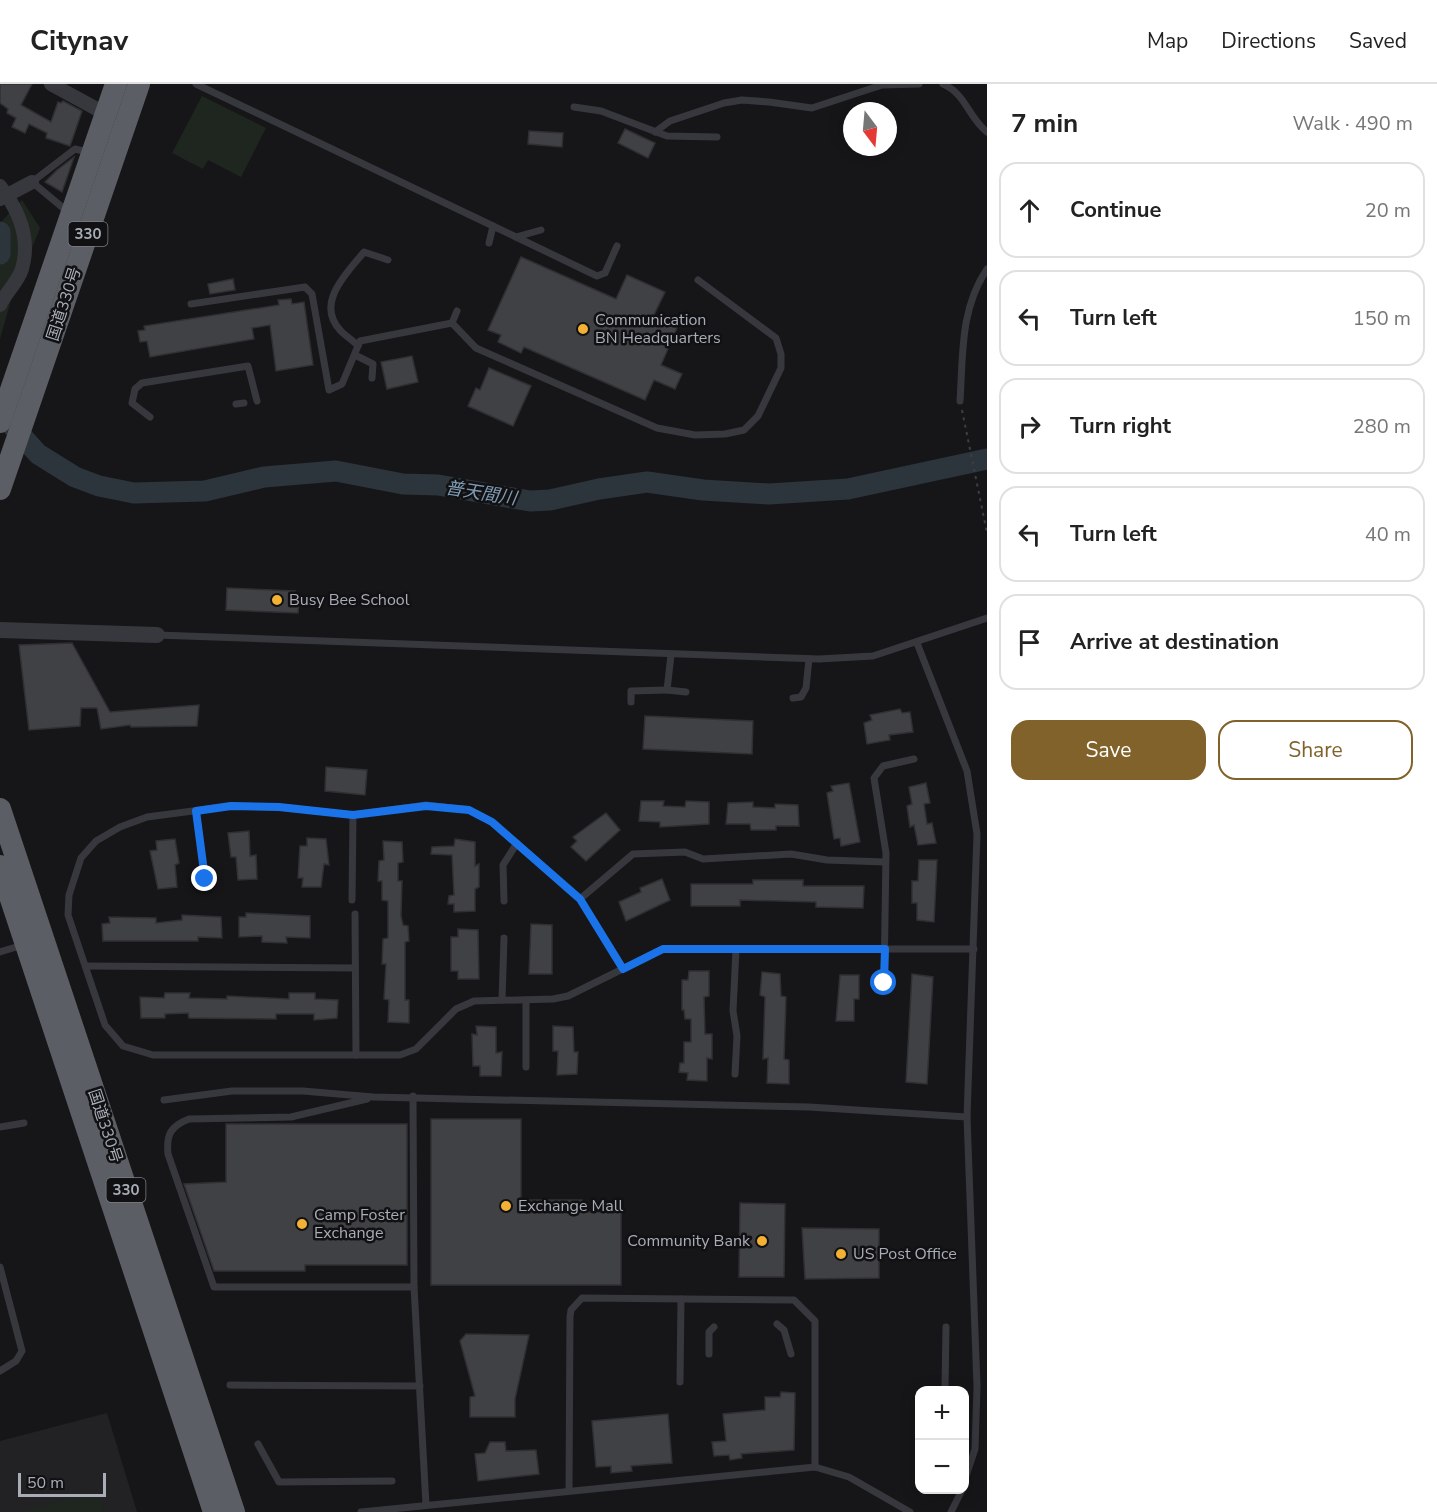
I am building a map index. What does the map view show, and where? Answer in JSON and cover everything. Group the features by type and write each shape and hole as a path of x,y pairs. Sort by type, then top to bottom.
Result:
{"highway":[{"name":"国道330号","path":"0,422 116,84"},
{"name":"国道330号","path":"3,482 139,84"},
{"name":"国道330号","path":"0,809 34,942 214,1512"},
{"name":"国道330号","path":"0,866 34,942 234,1512"}],"street":[{"path":"51,84 106,114"},
{"path":"0,304 22,268 26,244 18,211 3,194 32,182"},
{"path":"0,630 157,634"}],"lane":[{"path":"196,84 597,276 605,273 616,246"},
{"path":"655,132 670,121 724,103 751,100 812,108 882,85 919,84"},
{"path":"943,84 960,94 974,119 987,132"},
{"path":"574,107 601,111 667,136 717,137"},
{"path":"70,213 61,208 32,182 75,149 92,154"},
{"path":"489,243 493,226"},
{"path":"516,237 541,230"},
{"path":"358,346 337,324 330,306 333,296 337,286 364,252 387,260"},
{"path":"960,401 967,310 974,290 987,268"},
{"path":"452,323 476,348 657,428 695,435 725,435 744,430 758,416 782,368 782,354 776,338 698,280"},
{"path":"191,304 305,287 312,294 329,390 342,384 360,341 452,323"},
{"path":"452,323 457,311"},
{"path":"355,355 373,364 372,378"},
{"path":"150,417 132,404 135,388 142,383 248,366 257,401"},
{"path":"236,404 244,403"},
{"path":"157,634 809,659 873,656 987,618"},
{"path":"917,643 967,771 977,834 966,1117 977,1386 975,1449 969,1467"},
{"path":"667,690 671,655"},
{"path":"792,698 801,697 806,688 809,659"},
{"path":"631,702 631,691 686,692"},
{"path":"884,983 885,862 874,778 883,766 914,759"},
{"path":"623,969 580,899 492,822 469,810 426,806 353,815 279,807 231,806 147,817 120,827 96,842 81,858 69,895 68,915 105,1025 123,1046 153,1055 400,1055 416,1049 456,1009 474,1001 568,996 623,969 663,949 974,949"},
{"path":"196,811 205,879"},
{"path":"352,900 353,815"},
{"path":"504,901 503,865 517,843"},
{"path":"580,899 633,854 685,852 703,859 791,854 827,860 885,862"},
{"path":"355,914 356,1055"},
{"path":"502,1000 504,938"},
{"path":"0,952 34,942"},
{"path":"735,1074 737,1036 733,1011 736,949"},
{"path":"87,966 355,968"},
{"path":"526,1000 526,1066"},
{"path":"164,1100 232,1091 303,1092 373,1098 413,1096 614,1104 809,1107 966,1117"},
{"path":"413,1096 414,1287 426,1505"},
{"path":"373,1098 291,1117 189,1119 170,1130 166,1139 168,1154 214,1287 414,1287"},
{"path":"0,1127 24,1123"},
{"path":"0,1268 22,1351 16,1361 0,1371"},
{"path":"569,1491 572,1310 582,1298 794,1300 815,1321 815,1467"},
{"path":"680,1382 681,1299"},
{"path":"777,1324 784,1330 791,1353"},
{"path":"709,1354 709,1332 714,1327"},
{"path":"945,1386 946,1327"},
{"path":"230,1385 420,1386"},
{"path":"258,1444 279,1482 392,1481"},
{"path":"361,1512 815,1467 849,1477 910,1512"},
{"path":"951,1512 960,1494"}],"path":[{"path":"960,401 987,533"}],"shaded area":[{"path":"202,96 266,128 241,177 208,160 203,169 172,153"},
{"path":"22,200 40,228 11,300 0,339 0,223"},
{"path":"107,1413 137,1512 0,1512 0,1441"},
{"path":"98,1491 104,1512 20,1512"}],"building":[{"path":"0,84 32,84 21,105 51,122 58,102 63,101 82,111 70,146 46,138 47,133 29,124 25,133 12,127 16,118 7,113 8,109 0,103"},
{"path":"625,129 655,143 648,158 618,143"},
{"path":"529,131 563,133 562,147 528,144"},
{"path":"74,157 62,192 45,182 57,170"},
{"name":"Communication BN Headquarters","path":"521,257 616,299 627,275 665,292 653,317 677,328 661,365 682,374 675,389 654,380 645,400 524,347 521,353 498,342 501,335 488,330"},
{"path":"233,279 235,290 210,294 208,284"},
{"path":"291,299 292,304 304,302 313,365 276,371 270,325 252,328 254,339 150,357 147,341 140,342 138,331 145,330 144,326 279,305 278,300"},
{"path":"412,356 418,382 387,389 381,362"},
{"path":"489,368 531,386 513,426 468,406 476,388 480,390"},
{"path":"227,588 295,591 294,600 299,600 298,613 226,610"},
{"path":"72,643 110,712 199,705 197,726 131,727 130,725 101,729 97,708 81,708 80,726 29,730 19,645"},
{"path":"900,709 902,713 910,712 913,732 889,735 890,740 867,744 864,723 872,720 870,715"},
{"path":"645,716 753,721 752,754 643,749"},
{"path":"326,767 367,770 365,795 325,791"},
{"path":"849,783 860,842 841,846 840,838 834,839 827,793 833,791 831,786"},
{"path":"926,783 930,803 924,804 927,824 932,823 936,843 918,845 914,825 910,827 907,806 912,804 909,787"},
{"path":"641,801 664,801 663,806 685,807 686,801 709,802 709,824 660,827 660,822 639,821"},
{"path":"753,802 753,807 775,808 775,804 798,805 799,826 776,826 776,830 751,830 750,824 726,824 728,803"},
{"path":"606,813 620,830 586,861 571,847 577,841 573,837"},
{"path":"249,831 250,856 256,855 257,879 238,880 236,857 231,857 228,833"},
{"path":"307,838 326,839 329,865 324,864 321,887 302,887 303,878 298,878 300,846 307,846"},
{"path":"175,839 179,863 175,865 177,887 158,889 150,851 157,850 156,841"},
{"path":"455,839 475,842 475,866 479,864 479,887 475,889 475,911 454,912 454,904 448,904 449,896 454,895 452,855 431,854 432,847 454,846"},
{"path":"383,841 402,842 403,862 398,863 398,881 402,881 403,925 408,926 409,941 405,942 405,1000 409,1000 409,1023 388,1022 389,1000 384,999 386,964 382,964 383,939 388,938 388,901 382,900 382,881 378,881 379,861 384,860"},
{"path":"919,860 937,860 934,922 917,920 917,903 912,903 912,881 918,881"},
{"path":"662,879 670,900 626,921 619,902 641,892 640,888"},
{"path":"753,880 803,880 803,886 864,886 863,908 816,907 816,902 740,900 740,906 691,906 691,884 753,884"},
{"path":"246,913 310,916 310,938 286,937 287,943 262,942 262,936 239,937 239,917 246,917"},
{"path":"182,915 221,917 222,938 198,937 198,941 103,941 102,924 110,923 109,917 156,918 156,923 182,920"},
{"path":"531,924 552,925 552,974 529,974"},
{"path":"458,929 478,930 479,979 458,979 458,971 451,971 451,937 458,937"},
{"path":"689,971 709,971 709,996 704,997 705,1034 712,1034 712,1059 707,1058 707,1081 687,1080 688,1073 679,1072 680,1063 684,1063 684,1042 691,1042 691,1019 685,1019 684,1010 682,1010 682,980 688,980"},
{"path":"762,972 780,974 781,996 786,997 784,1059 789,1060 789,1084 767,1083 768,1058 763,1059 765,997 760,995"},
{"path":"912,974 933,977 927,1084 906,1082"},
{"path":"840,975 859,975 859,999 854,999 854,1021 836,1021"},
{"path":"165,993 190,993 189,998 227,999 227,996 289,999 289,993 315,993 315,999 338,1000 337,1018 314,1020 314,1014 276,1014 276,1019 189,1018 188,1013 165,1014 165,1018 141,1018 140,997 164,998"},
{"path":"476,1026 496,1027 496,1053 502,1052 501,1076 480,1076 480,1066 473,1066 472,1034 477,1035"},
{"path":"553,1026 573,1027 574,1052 578,1052 577,1074 557,1075 558,1051 553,1051"},
{"name":"Exchange Mall","path":"431,1119 521,1119 521,1200 582,1200 582,1212 621,1212 621,1285 431,1285"},
{"name":"Camp Foster Exchange","path":"226,1124 407,1124 407,1265 305,1265 305,1271 214,1271 184,1184 226,1182"},
{"name":"Community Bank","path":"740,1203 785,1204 784,1277 739,1277"},
{"name":"US Post Office","path":"802,1228 879,1229 879,1278 805,1279"},
{"path":"466,1334 529,1335 515,1399 515,1417 470,1417 470,1397 475,1396 460,1341"},
{"path":"781,1392 795,1393 794,1450 741,1454 742,1458 730,1460 729,1455 714,1456 712,1442 726,1441 723,1414 765,1410 765,1397 780,1397"},
{"path":"668,1414 672,1463 631,1466 632,1471 611,1473 611,1466 596,1467 592,1421"},
{"path":"490,1442 505,1442 506,1451 536,1450 539,1474 478,1481 475,1454 485,1453"}],"waterway":[{"name":"普天間川","path":"0,232 0,254"},
{"name":"普天間川","path":"10,423 38,454 75,477 99,486 134,493 205,491 264,477 336,471 403,484 438,485 530,501 550,500 599,489 647,482 703,490 769,494 848,489 987,459"}],"place":[{"name":"Communication BN Headquarters","path":"583,329"},
{"name":"Busy Bee School","path":"277,600"},
{"name":"Exchange Mall","path":"506,1206"},
{"name":"Camp Foster Exchange","path":"302,1224"},
{"name":"Community Bank","path":"762,1241"},
{"name":"US Post Office","path":"841,1254"}],"route":[{"path":"205,879 196,811 231,806 279,807 353,815 426,806 449,806 469,810 492,822 580,899 623,969 663,949 885,949 884,983"}]}
